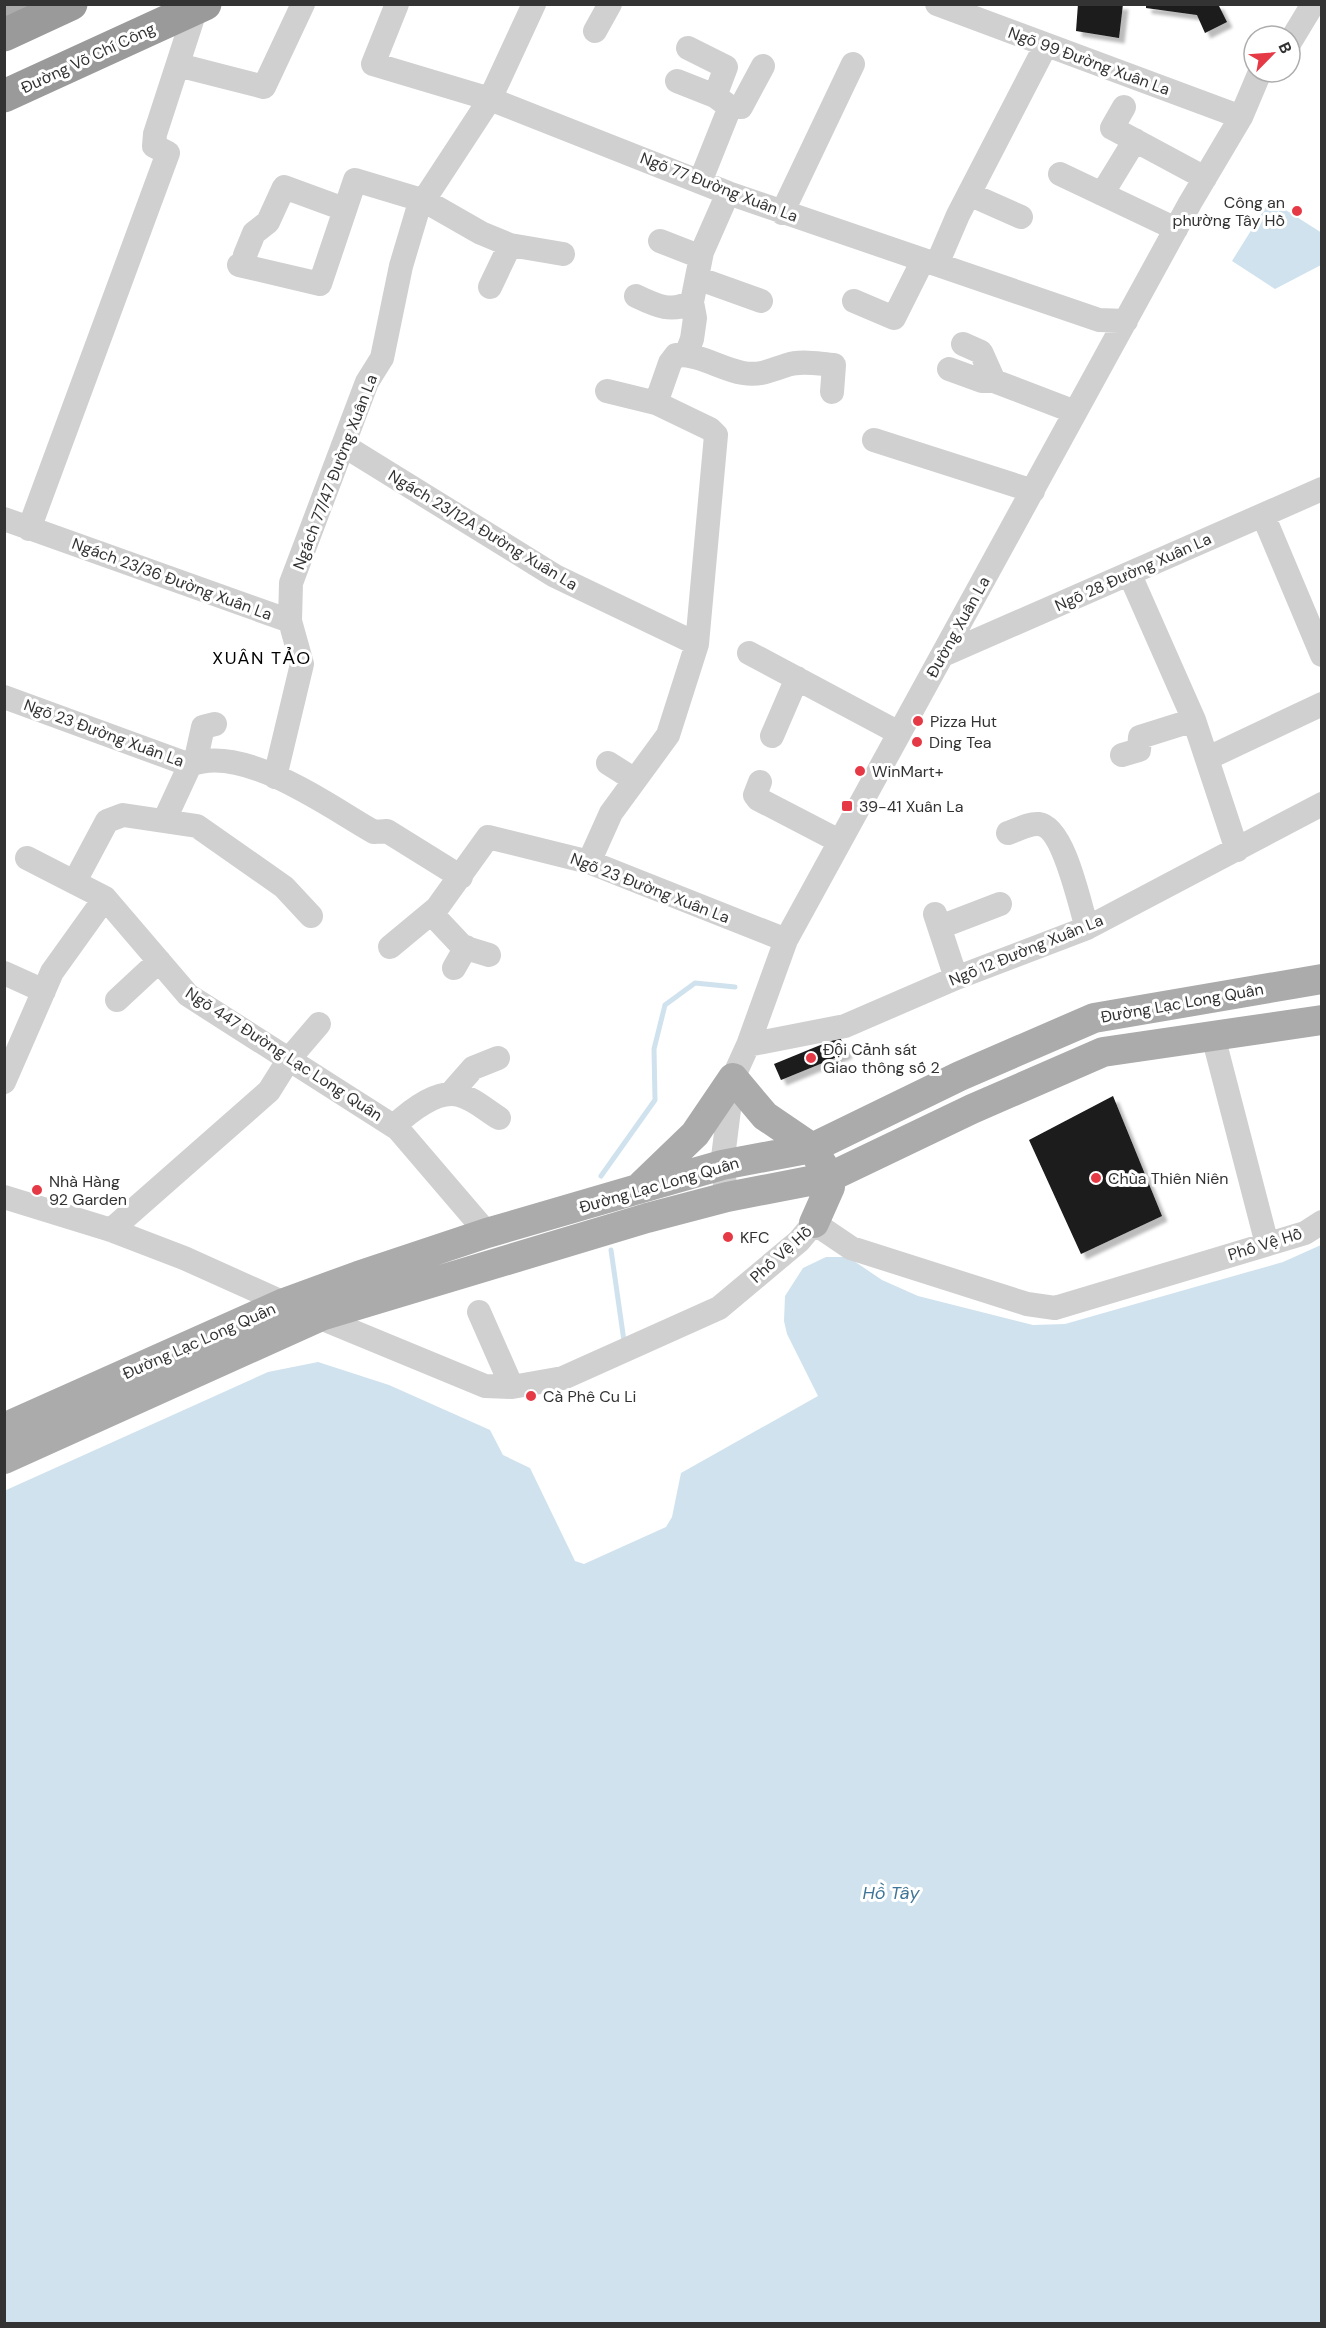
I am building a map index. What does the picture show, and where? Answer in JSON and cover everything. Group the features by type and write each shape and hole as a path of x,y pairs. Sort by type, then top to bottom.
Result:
{"highway":[{"path":"4,35 71,4"},
{"name":"Đường Võ Chí Công","path":"4,96 200,6"}],"main road":[{"path":"4,13 23,4"},
{"name":"Đường Lạc Long Quân","path":"4,1428 284,1303 487,1233 722,1165 812,1148 960,1076 1094,1018 1322,979"},
{"name":"Đường Lạc Long Quân","path":"4,1459 321,1316 646,1218 727,1197 830,1177 972,1109 1103,1052 1322,1020"},
{"path":"638,1189 694,1134 733,1078 765,1116 812,1148 830,1177 830,1187 814,1222"}],"street":[{"path":"178,65 264,87 303,4"},
{"name":"Ngõ 77 Đường Xuân La","path":"397,4 374,63 490,99 782,213 1099,320 1126,321"},
{"name":"Ngách 77/47 Đường Xuân La","path":"290,621 291,583 367,382 382,357 401,266 418,209 426,201 490,99 534,4"},
{"path":"595,31 610,4"},
{"name":"Ngõ 99 Đường Xuân La","path":"937,4 1241,117"},
{"path":"1284,24 1296,4"},
{"path":"1301,24 1314,4"},
{"path":"29,529 168,153 154,146 155,134 200,6"},
{"path":"854,301 894,318 930,262 969,194 1046,45"},
{"path":"688,48 726,67 722,101 700,182"},
{"path":"782,213 853,64"},
{"path":"677,81 741,107 749,72"},
{"name":"Đường Xuân La","path":"727,1197 722,1165 733,1078 748,1045 786,940 1258,84"},
{"path":"1124,108 1112,128 1205,178"},
{"path":"1102,194 1135,140"},
{"path":"1060,174 1176,229"},
{"path":"344,209 275,183 268,222 254,233 242,260 320,284 355,180 426,201 481,233 510,245 563,254"},
{"path":"686,355 695,318 692,302 699,268 728,193"},
{"path":"969,194 1021,217"},
{"path":"660,241 699,268 760,300"},
{"path":"490,287 510,245"},
{"path":"636,296 666,308 681,307 692,302"},
{"path":"963,344 981,352 994,381"},
{"path":"656,403 670,363 676,355 714,361 741,373 774,372 788,365 801,363 834,365 832,392"},
{"path":"949,369 982,381 994,381 1075,412"},
{"path":"589,862 611,813 668,735 697,644 716,435 710,429 656,403 607,391"},
{"path":"874,440 1034,491"},
{"name":"Ngách 23/12A Đường Xuân La","path":"343,446 555,576 697,644"},
{"name":"Ngõ 28 Đường Xuân La","path":"943,655 1322,489"},
{"path":"1263,515 1319,642"},
{"name":"Ngách 23/36 Đường Xuân La","path":"4,519 290,621 302,664 275,777"},
{"path":"1130,575 1194,720 1237,850"},
{"path":"749,653 899,733"},
{"path":"772,735 797,678"},
{"name":"Ngõ 23 Đường Xuân La","path":"4,697 192,764 202,760 235,761 275,777 374,832 387,831 461,877"},
{"path":"1208,758 1322,704"},
{"path":"1122,755 1139,750 1140,737 1194,720"},
{"path":"165,819 192,764 203,727 215,724"},
{"path":"608,763 635,780"},
{"path":"760,782 755,795 758,799 839,841"},
{"name":"Ngõ 12 Đường Xuân La","path":"748,1045 845,1026 956,978 1087,928 1322,804"},
{"path":"75,881 107,821 123,814 165,819 197,826 284,887 311,916"},
{"path":"1008,833 1034,824 1041,824 1052,831 1064,853 1087,928"},
{"name":"Ngõ 23 Đường Xuân La","path":"390,947 431,913 461,877 488,837 589,862 786,940"},
{"name":"Ngõ 447 Đường Lạc Long Quân","path":"27,858 105,898 188,995 394,1126 487,1233"},
{"path":"4,1082 51,972 105,898"},
{"path":"956,978 938,921 1000,904"},
{"path":"431,913 466,948 489,955"},
{"path":"454,968 466,948"},
{"path":"117,1000 159,961"},
{"path":"4,973 44,991"},
{"path":"111,1230 269,1091 289,1059 319,1024"},
{"path":"1213,1036 1267,1244"},
{"path":"394,1126 408,1113 451,1094 473,1068 498,1058"},
{"path":"451,1094 461,1095 499,1118"},
{"name":"Phố Vệ Hồ","path":"4,1197 111,1230 191,1250 284,1303 321,1316 484,1386 512,1387 563,1378 719,1308 799,1241 814,1222 851,1248 1040,1308 1055,1308 1305,1233 1322,1222"},
{"path":"479,1312 512,1387"}],"water":[{"path":"1270,200 1322,233 1321,265 1275,289 1232,261"},
{"name":"Hồ Tây","path":"1321,1245 1321,2323 5,2323 4,1491 268,1372 318,1362 389,1385 490,1430 503,1455 530,1468 575,1561 584,1564 666,1527 672,1517 681,1473 818,1396 787,1334 784,1321 785,1296 803,1268 826,1257 848,1257 882,1280 918,1296 1033,1325 1065,1324 1283,1262"}],"building":[{"path":"1078,4 1123,4 1119,38 1076,31"},
{"path":"1146,4 1218,4 1227,22 1205,33 1197,15 1146,8"},
{"name":"Đội Cảnh sát Giao thông số 2","path":"840,1037 847,1053 781,1080 774,1064"},
{"name":"Chùa Thiên Niên","path":"1113,1096 1162,1216 1081,1254 1029,1140"}],"waterway":[{"path":"601,1176 655,1100 654,1049 665,1005 695,983 735,987"},
{"path":"611,1250 624,1341"}],"place":[{"name":"Công an phường Tây Hồ","path":"1297,211"},
{"name":"Pizza Hut","path":"918,721"},
{"name":"Ding Tea","path":"917,742"},
{"name":"WinMart+","path":"860,771"},
{"name":"39-41 Xuân La","path":"847,806"},
{"name":"Đội Cảnh sát Giao thông số 2","path":"811,1058"},
{"name":"Chùa Thiên Niên","path":"1096,1178"},
{"name":"Nhà Hàng 92 Garden","path":"37,1190"},
{"name":"KFC","path":"728,1237"},
{"name":"Cà Phê Cu Li","path":"531,1396"}],"district":[{"name":"XUÂN TẢO","path":"262,658"}]}
